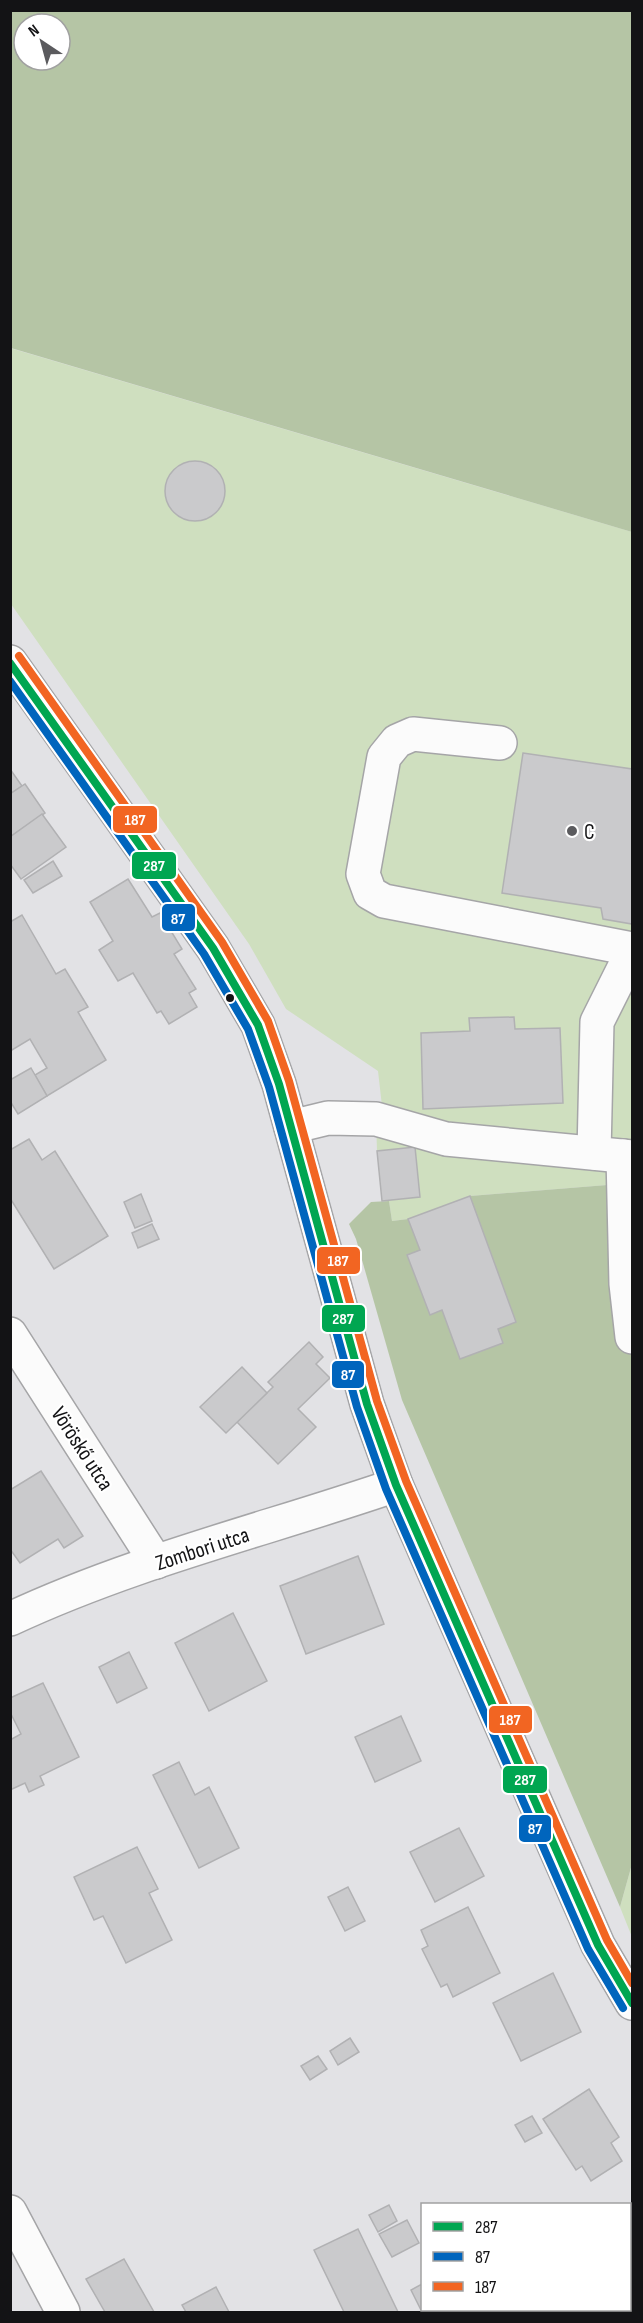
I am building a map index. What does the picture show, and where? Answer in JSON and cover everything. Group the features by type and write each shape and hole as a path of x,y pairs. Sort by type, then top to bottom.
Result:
{"street":[{"path":"10,662 213,948 239,989 268,1049 357,1370 396,1485 598,1945 633,2002"},
{"path":"500,744 414,734 397,741 384,757 363,874 370,893 384,901 633,950 597,1022 617,1155 633,1337"},
{"path":"291,1127 328,1118 376,1119 446,1139 617,1155"},
{"name":"Vöröskő utca","path":"10,1334 156,1562"},
{"name":"Zombori utca","path":"10,1619 51,1600 156,1562 396,1485"},
{"path":"10,2212 63,2313"}],"green space":[{"path":"10,11 632,11 632,532 11,348"},
{"path":"10,348 632,532 632,1183 470,1196 408,1219 392,1221 389,1201 382,1201 377,1151 376,1119 382,1106 378,1071 286,1009 249,944 11,604"},
{"path":"632,1183 632,1864 620,1907 402,1400 356,1239 349,1224 371,1202 389,1201 392,1221 408,1219 470,1196"},
{"path":"632,1864 632,1937 620,1907"}],"building":[{"path":"189,461 201,461 212,466 220,474 225,491 223,503 212,516 201,521 189,521 178,516 170,508 165,497 165,485 170,474 178,466"},
{"name":"C","path":"523,753 632,769 632,924 603,919 601,908 502,893"},
{"path":"10,769 22,786 10,794"},
{"path":"25,784 45,813 10,837 10,794"},
{"path":"42,814 66,847 21,879 10,864 10,837"},
{"path":"53,861 62,876 33,893 24,880"},
{"path":"128,879 152,917 160,913 182,949 174,954 196,989 189,993 197,1007 169,1024 161,1011 157,1013 133,973 118,981 99,950 113,941 90,902"},
{"path":"22,915 56,974 65,969 88,1007 78,1012 106,1060 47,1096 35,1075 47,1068 30,1039 12,1050 10,1047 10,922"},
{"path":"514,1017 515,1029 560,1028 563,1103 423,1109 421,1033 470,1031 469,1018"},
{"path":"31,1068 47,1096 18,1114 10,1101 10,1080"},
{"path":"29,1139 42,1160 55,1151 108,1236 54,1269 10,1198 10,1150"},
{"path":"415,1147 420,1197 382,1201 377,1151"},
{"path":"141,1194 152,1221 135,1228 124,1202"},
{"path":"470,1196 516,1322 498,1329 503,1343 460,1359 442,1310 430,1315 407,1255 420,1250 408,1219"},
{"path":"152,1224 159,1239 138,1248 132,1233"},
{"path":"309,1342 323,1357 316,1364 330,1378 298,1409 316,1427 278,1464 237,1422 273,1387 268,1382"},
{"path":"242,1367 267,1393 226,1433 200,1407"},
{"path":"41,1471 83,1536 64,1548 58,1539 20,1563 10,1549 10,1490"},
{"path":"358,1556 384,1624 306,1654 280,1586"},
{"path":"233,1613 267,1681 209,1711 175,1643"},
{"path":"129,1652 147,1688 117,1703 99,1667"},
{"path":"43,1683 79,1757 40,1776 44,1785 29,1792 25,1783 10,1790 10,1740 21,1734 10,1712 10,1698"},
{"path":"401,1716 421,1761 375,1782 355,1737"},
{"path":"179,1762 195,1795 209,1787 239,1848 199,1868 153,1775"},
{"path":"459,1828 484,1876 435,1902 410,1852"},
{"path":"137,1847 158,1889 149,1893 172,1940 126,1963 103,1916 94,1920 74,1877"},
{"path":"348,1887 365,1921 345,1931 328,1897"},
{"path":"468,1907 500,1973 453,1997 447,1984 441,1987 422,1949 428,1946 421,1930"},
{"path":"553,1973 581,2032 521,2061 493,2003"},
{"path":"350,2038 359,2052 338,2065 330,2051"},
{"path":"318,2056 327,2069 310,2080 301,2066"},
{"path":"589,2089 619,2137 611,2143 622,2161 591,2181 582,2166 576,2170 543,2119"},
{"path":"532,2116 542,2133 525,2142 515,2125"},
{"path":"389,2205 397,2221 378,2232 369,2215"},
{"path":"407,2220 419,2243 392,2257 379,2234"},
{"path":"358,2229 398,2312 344,2312 314,2250"},
{"path":"632,2245 632,2303 631,2300"},
{"path":"124,2259 154,2312 105,2312 86,2279"},
{"path":"421,2285 421,2310 411,2290"},
{"path":"216,2287 229,2312 186,2312 182,2305"},
{"path":"422,2311 473,2312 422,2312"},
{"path":"546,2311 592,2312 547,2312"}],"transit line":[{"name":"187","path":"19,656 222,942 268,1021 289,1081 377,1401 406,1481 607,1940 632,1983"},
{"name":"287","path":"10,663 213,948 258,1025 279,1084 367,1404 396,1485 598,1945 632,2003"},
{"name":"87","path":"10,681 204,954 248,1029 269,1087 357,1407 386,1489 588,1949 623,2008"}],"place":[{"name":"C","path":"572,831"}]}
